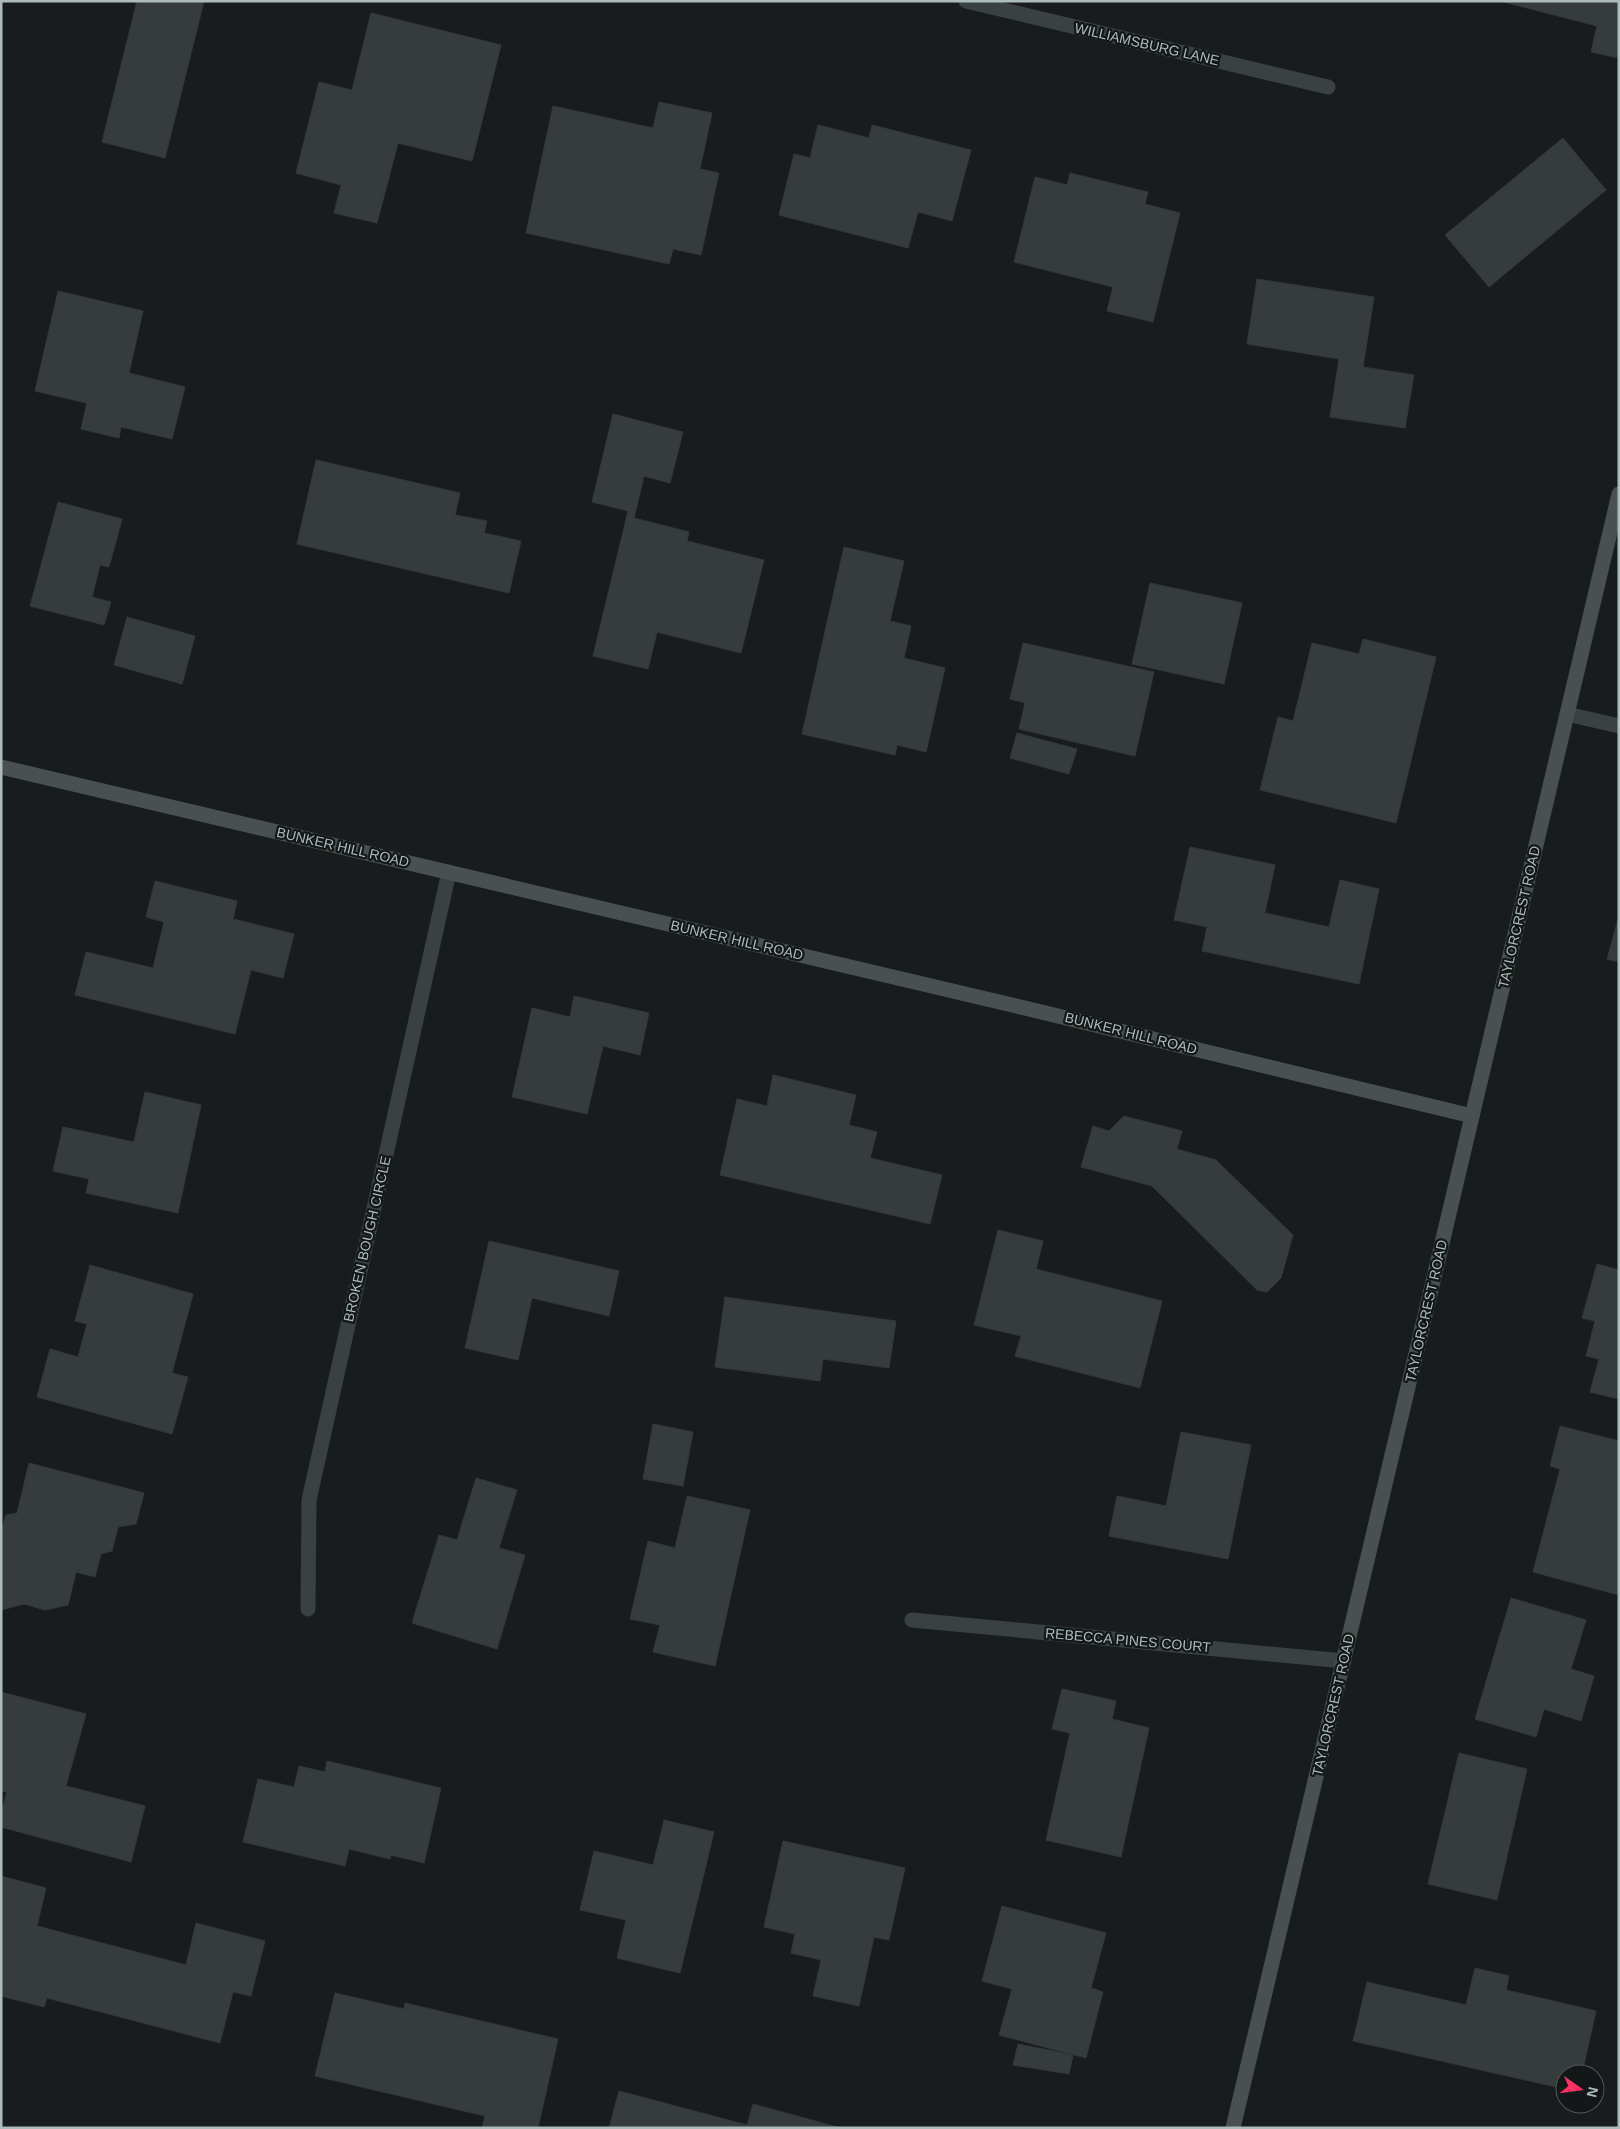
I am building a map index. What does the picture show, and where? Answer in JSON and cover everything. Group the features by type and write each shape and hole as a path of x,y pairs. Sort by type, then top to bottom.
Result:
{"street":[{"name":"WILLIAMSBURG LANE","path":"966,1 1328,87"},
{"name":"TAYLORCREST ROAD","path":"1233,2128 1619,494"},
{"path":"1567,714 1619,726"},
{"name":"BUNKER HILL ROAD","path":"1,767 1472,1116"},
{"name":"BROKEN BOUGH CIRCLE","path":"308,1609 309,1500 449,872"},
{"name":"REBECCA PINES COURT","path":"912,1620 1344,1661"}],"building":[{"path":"137,1 204,1 165,158 102,142"},
{"path":"1500,1 1619,1 1619,58 1591,52 1597,26"},
{"path":"371,13 501,45 472,161 398,143 377,223 334,213 341,185 296,173 319,82 352,90"},
{"path":"659,102 712,113 700,169 719,173 701,255 673,249 669,264 526,233 553,106 653,128"},
{"path":"818,125 869,138 872,125 971,150 952,221 918,212 908,248 779,215 794,154 810,158"},
{"path":"1563,138 1606,190 1489,287 1445,235"},
{"path":"1070,173 1148,192 1145,204 1180,213 1153,322 1107,311 1113,287 1014,262 1035,177 1067,185"},
{"path":"1257,279 1374,297 1363,367 1414,375 1405,428 1330,417 1339,359 1247,344"},
{"path":"58,291 143,311 129,373 185,387 172,439 121,427 119,438 81,429 87,403 35,391"},
{"path":"613,414 683,432 670,483 644,476 634,518 689,532 687,541 764,560 741,653 657,632 648,669 593,656 628,511 592,502"},
{"path":"316,460 460,493 455,515 487,521 484,533 521,541 509,593 297,544"},
{"path":"58,502 122,519 109,567 100,565 92,597 111,602 104,625 30,606"},
{"path":"844,547 904,561 890,621 911,626 904,658 945,668 926,752 897,745 895,755 802,734"},
{"path":"1150,583 1242,603 1224,684 1132,664"},
{"path":"127,617 195,636 182,684 114,665"},
{"path":"1363,639 1436,657 1396,823 1260,790 1278,717 1293,721 1312,643 1359,654"},
{"path":"1023,643 1154,672 1135,756 1019,729 1025,703 1010,699"},
{"path":"1017,733 1077,749 1069,774 1010,758"},
{"path":"1190,847 1275,865 1265,913 1329,927 1340,880 1379,889 1359,984 1202,951 1207,927 1174,920"},
{"path":"155,881 237,901 233,919 294,934 283,978 251,970 235,1034 75,995 86,952 153,968 164,922 146,917"},
{"path":"1619,916 1619,962 1607,959"},
{"path":"574,996 649,1013 640,1055 603,1046 587,1114 512,1097 532,1008 570,1017"},
{"path":"773,1075 856,1095 849,1125 877,1132 870,1158 942,1175 930,1224 720,1175 737,1099 767,1106"},
{"path":"145,1092 201,1105 178,1213 86,1193 89,1179 53,1171 63,1127 134,1142"},
{"path":"1124,1116 1182,1131 1177,1149 1216,1160 1293,1235 1281,1278 1267,1292 1257,1290 1152,1186 1081,1167 1093,1126 1109,1131"},
{"path":"998,1230 1043,1241 1036,1269 1162,1301 1140,1388 1015,1356 1021,1336 974,1325"},
{"path":"489,1241 619,1271 609,1316 532,1298 518,1360 465,1348"},
{"path":"1597,1264 1619,1270 1619,1399 1590,1392 1599,1359 1586,1356 1595,1321 1582,1318"},
{"path":"90,1265 193,1294 172,1373 188,1377 172,1434 37,1397 50,1349 78,1357 87,1324 75,1321"},
{"path":"725,1297 896,1321 889,1368 823,1359 820,1381 715,1367"},
{"path":"653,1424 693,1432 683,1486 643,1479"},
{"path":"1560,1426 1619,1441 1619,1595 1533,1572 1560,1469 1550,1466"},
{"path":"1181,1432 1251,1445 1228,1559 1109,1536 1117,1496 1166,1506"},
{"path":"29,1463 144,1493 136,1524 118,1527 112,1551 101,1554 95,1577 76,1572 68,1605 45,1610 24,1604 1,1610 1,1533 6,1515 17,1513"},
{"path":"476,1478 517,1490 499,1548 525,1555 497,1649 412,1623 439,1535 457,1540"},
{"path":"687,1496 750,1510 715,1666 653,1652 660,1625 630,1619 648,1541 675,1548"},
{"path":"1511,1598 1586,1620 1571,1669 1594,1676 1581,1721 1544,1709 1536,1737 1475,1719"},
{"path":"1062,1689 1116,1701 1112,1719 1149,1728 1121,1857 1046,1840 1070,1733 1052,1729"},
{"path":"1,1692 86,1714 66,1786 145,1806 131,1862 1,1827 1,1814 7,1792 1,1791"},
{"path":"1459,1753 1527,1769 1497,1900 1428,1884"},
{"path":"327,1761 441,1788 424,1863 391,1855 390,1859 349,1849 345,1866 243,1842 258,1779 294,1787 299,1766 325,1772"},
{"path":"664,1820 714,1832 680,1973 617,1958 626,1920 580,1910 594,1851 653,1865"},
{"path":"783,1841 905,1868 889,1940 874,1937 859,2006 813,1996 821,1960 791,1953 795,1934 764,1927"},
{"path":"1,1876 46,1888 37,1926 186,1965 196,1923 265,1941 251,1996 233,1992 220,2043 47,1998 44,2007 1,1996"},
{"path":"1002,1906 1106,1933 1091,1988 1103,1992 1086,2058 999,2035 1012,1989 982,1981"},
{"path":"1475,1968 1509,1976 1506,1990 1596,2011 1584,2064 1555,2064 1555,2087 1353,2041 1367,1982 1466,2005"},
{"path":"335,1993 404,2009 405,2003 558,2039 538,2128 482,2128 485,2116 315,2076"},
{"path":"1018,2044 1073,2055 1069,2074 1013,2065"},
{"path":"619,2091 747,2125 753,2104 841,2128 609,2128"}]}
